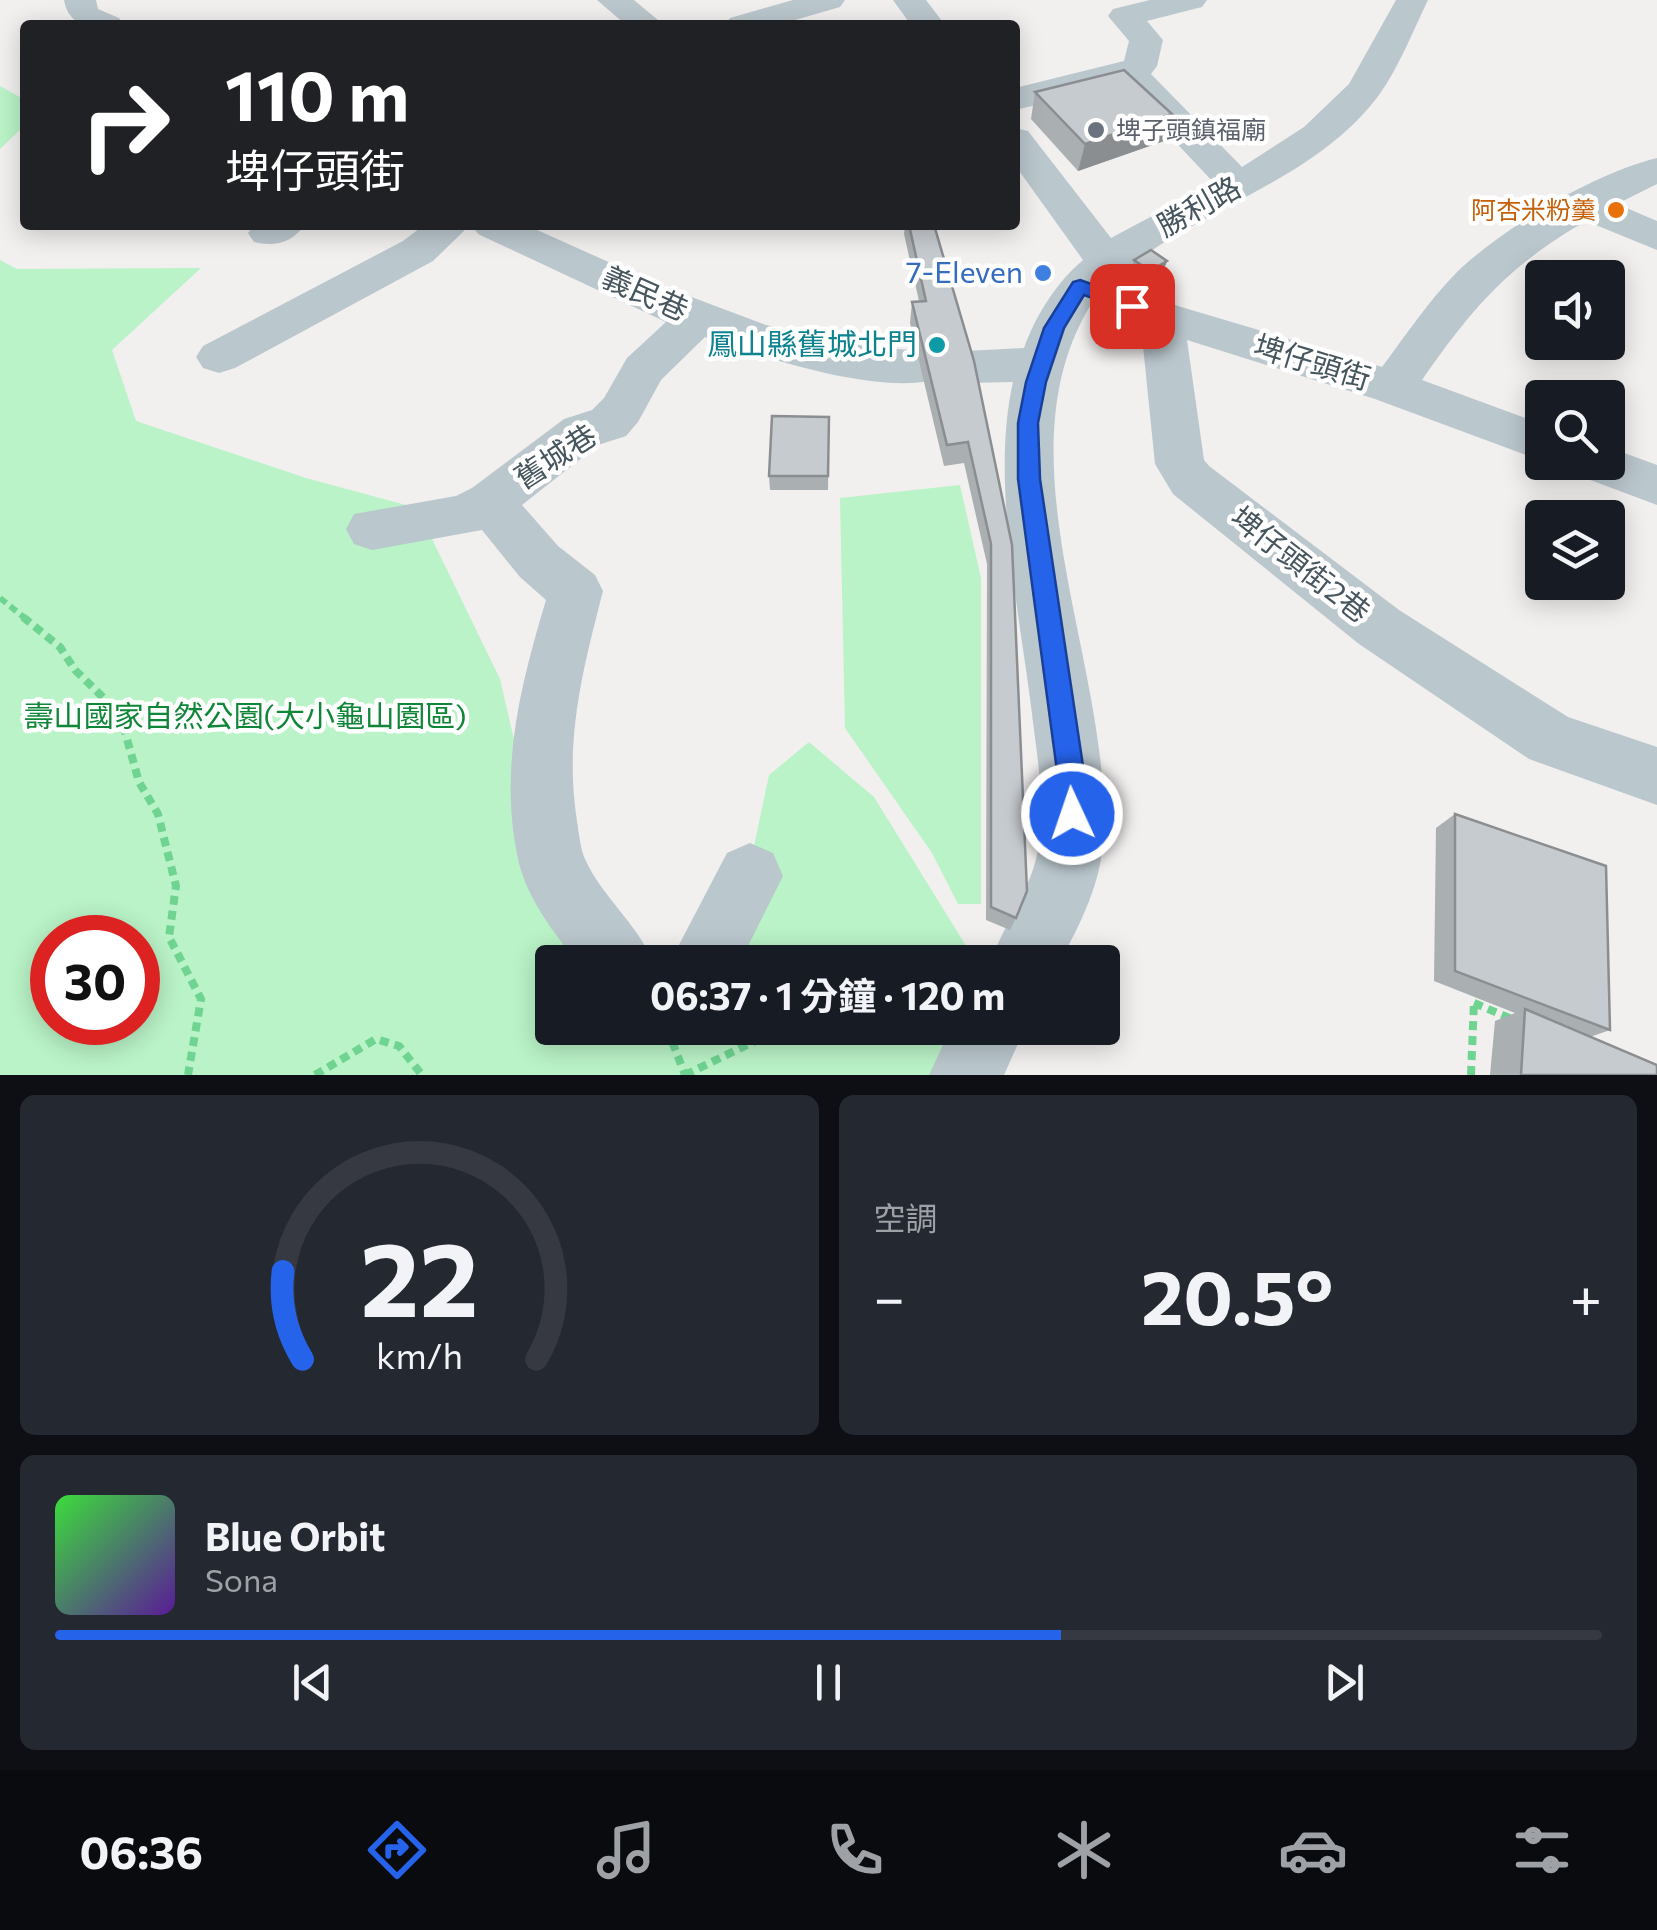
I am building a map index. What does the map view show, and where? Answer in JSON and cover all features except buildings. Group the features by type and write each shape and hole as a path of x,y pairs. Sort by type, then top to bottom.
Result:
{"street":[{"path":"80,0 83,14 96,20"},
{"path":"613,0 640,20"},
{"path":"759,20 829,0"},
{"path":"909,0 924,20"},
{"path":"1020,99 1130,74 1140,66 1146,40 1125,16 1190,0"},
{"name":"勝利路","path":"1033,945 1059,896 1071,844 1072,786 1029,479 1028,423 1054,328 1093,273 1239,186 1317,134 1364,90 1412,0"},
{"path":"1130,74 1239,186"},
{"path":"1020,148 1093,273"},
{"path":"1392,387 1471,284 1497,260 1586,206 1657,170"},
{"path":"1586,206 1657,237"},
{"path":"218,357 369,278 444,230"},
{"name":"義民巷","path":"503,230 697,318 850,361 920,367"},
{"name":"埤仔頭街","path":"1093,273 1162,317 1392,387 1525,437"},
{"name":"埤仔頭街2巷","path":"1162,317 1180,464 1191,480 1379,627 1550,740 1657,776"},
{"name":"舊城巷","path":"372,529 465,516 490,502 581,432 609,423 622,410 643,370 697,318"},
{"path":"966,368 1042,364"},
{"path":"1625,473 1657,485"},
{"path":"490,502 528,551 558,580 576,591 559,651 540,748 543,801 552,866 575,906 606,945"},
{"path":"713,945 750,876"},
{"path":"965,1075 981,1045"}],"path":[{"path":"0,598 60,647 75,670 120,714 139,782 158,814 176,886 169,937 201,999 188,1075"},
{"path":"1471,1075 1474,999 1524,1024"},
{"path":"315,1075 376,1039 399,1046 422,1075"},
{"path":"673,1045 685,1075 747,1045"}],"green space":[{"path":"0,86 20,97 20,130 0,149"},
{"name":"壽山國家自然公園(大小龜山園區)","path":"0,260 17,269 201,268 112,350 136,421 306,478 417,508 500,679 548,887 567,945 535,945 535,1045 951,1045 931,1075 0,1075"},
{"path":"960,485 981,578 981,904 958,904 932,853 845,728 840,498"},
{"path":"809,742 874,797 965,945 703,945 750,865 769,775"}],"place":[{"name":"埤子頭鎮福廟","path":"1096,130"},
{"name":"阿杏米粉羹","path":"1616,210"},
{"name":"7-Eleven","path":"1043,273"},
{"name":"鳳山縣舊城北門","path":"937,345"}],"route":[{"path":"1072,814 1072,786 1029,479 1028,423 1036,382 1054,328 1080,286 1132,306"}]}
